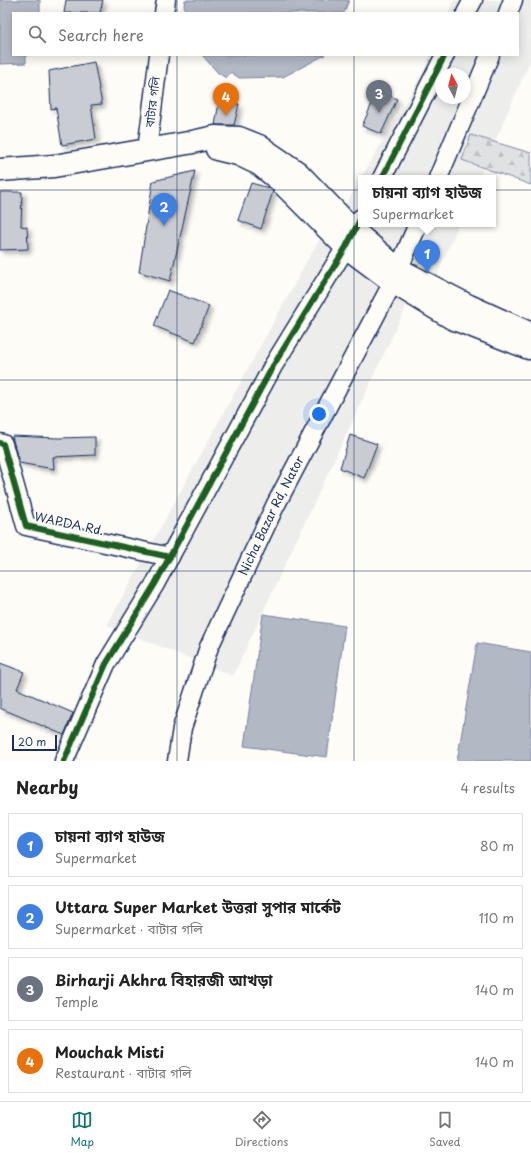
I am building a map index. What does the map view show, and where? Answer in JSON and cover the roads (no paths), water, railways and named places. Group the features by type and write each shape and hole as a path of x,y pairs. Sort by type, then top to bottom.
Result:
{"highway":[{"path":"0,170 54,166 215,137 239,138 259,146 297,172 396,275 452,318 531,349"},
{"path":"396,275 531,334"}],"street":[{"path":"164,12 166,0"},
{"path":"466,12 472,0"},
{"path":"508,12 513,0"},
{"name":"বাটার গলি","path":"147,150 159,56"},
{"path":"384,175 444,56"},
{"path":"439,175 490,56"},
{"name":"Nicha Bazar Rd, Nator","path":"177,761 182,728 209,647 276,506 396,275 417,227"},
{"path":"64,761 106,664 155,584 272,366 354,232"},
{"name":"WAPDA Rd.","path":"0,443 3,444 26,526 170,557"}],"place":[{"name":"Birharji Akhra বিহারজী আখড়া","path":"379,113"},
{"name":"Mouchak Misti","path":"226,116"},
{"name":"Uttara Super Market উত্তরা সুপার মার্কেট","path":"164,226"},
{"name":"চায়না ব্যাগ হাউজ","path":"427,273"}]}
